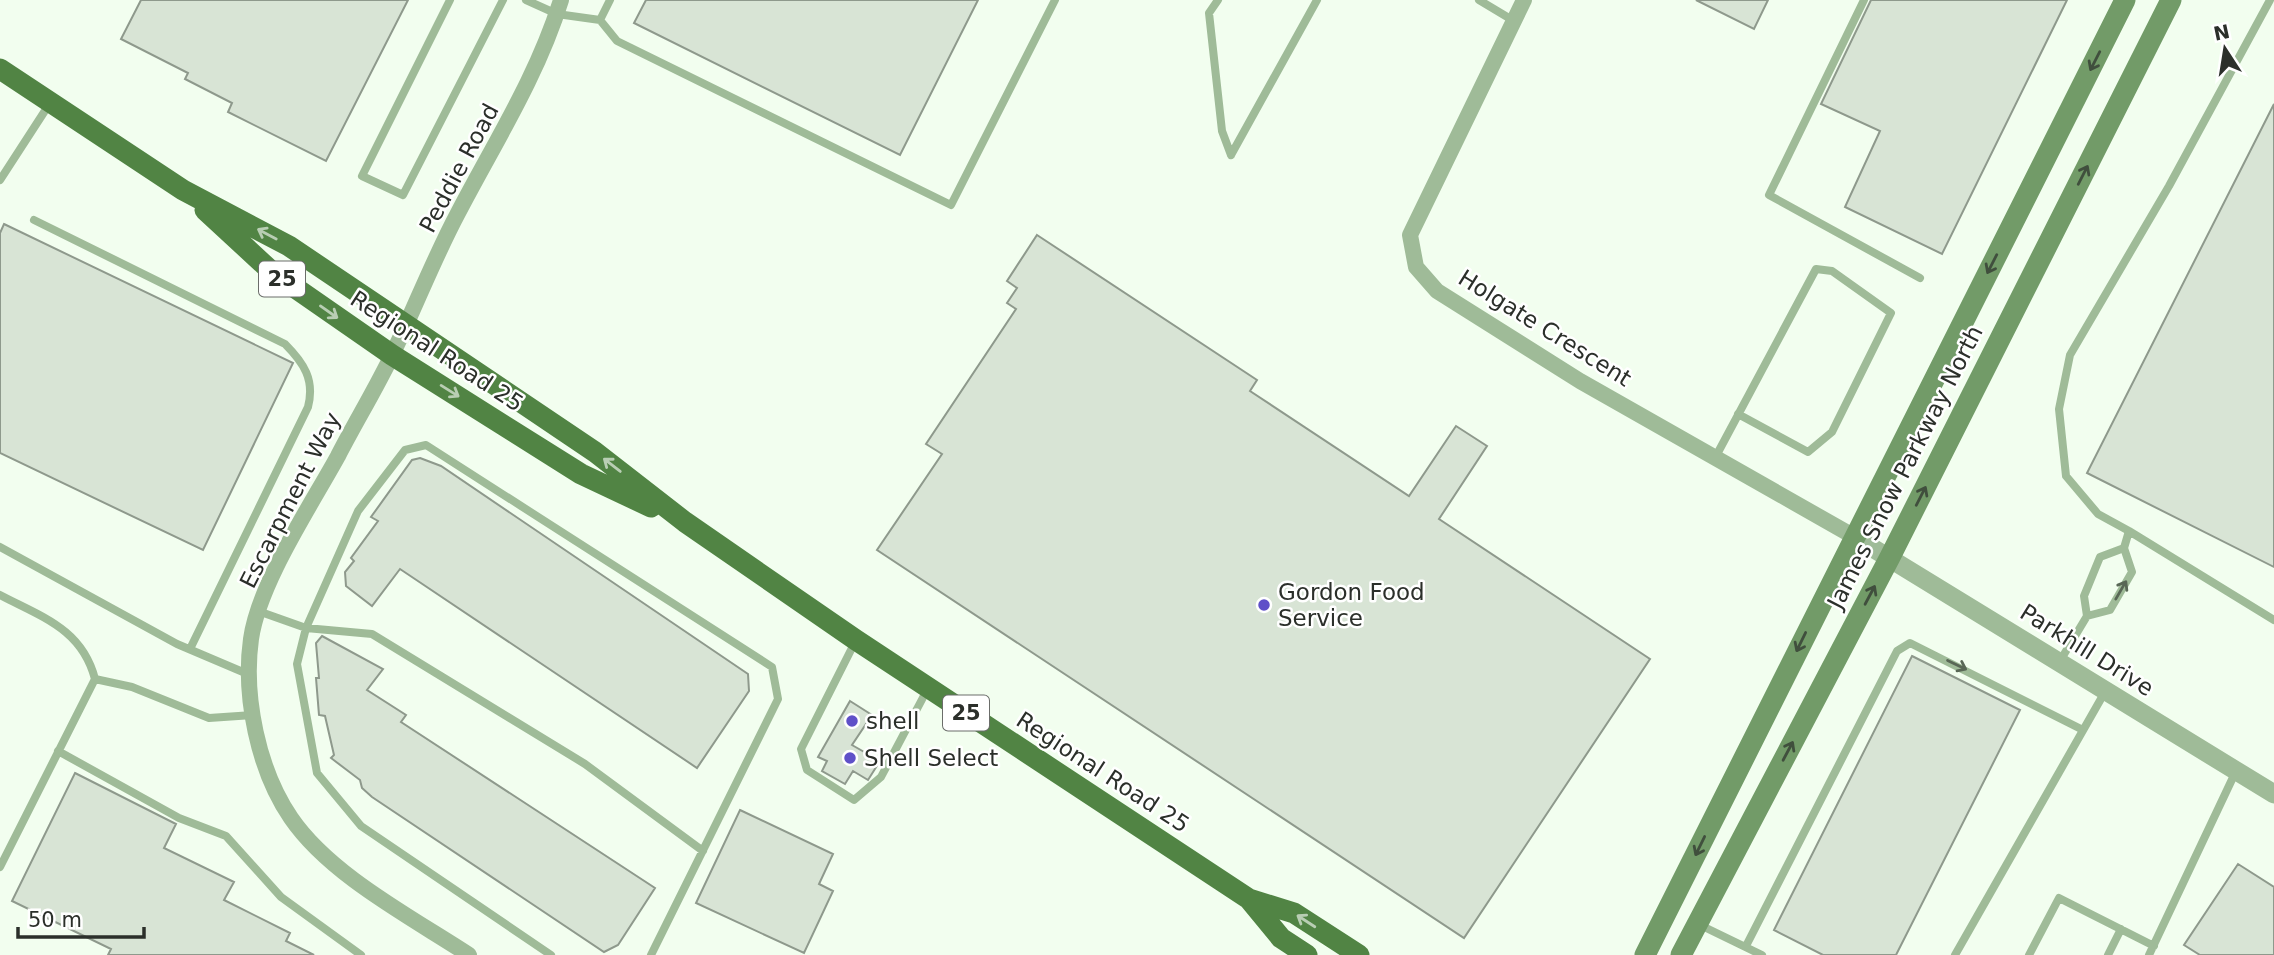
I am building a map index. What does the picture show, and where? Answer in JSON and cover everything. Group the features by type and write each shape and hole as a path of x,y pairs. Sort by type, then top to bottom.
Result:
{"main road":[{"name":"James Snow Parkway North","path":"1646,955 1853,536 2125,0"},
{"name":"James Snow Parkway North","path":"1681,955 1882,552 2171,0"},
{"name":"Regional Road 25","path":"0,69 183,190 289,246 595,452 685,523 856,640 1249,899 1294,913 1359,955"},
{"name":"Regional Road 25","path":"183,190 271,271 392,355 581,474 685,523"},
{"name":"Regional Road 25","path":"1249,899 1281,938 1307,955"}],"street":[{"name":"Holgate Crescent","path":"1524,0 1410,235 1416,267 1437,291 1580,381 1882,552"},
{"name":"Peddie Road","path":"392,355 457,214 511,119 548,41 559,7"},
{"name":"Escarpment Way","path":"392,355 268,586 258,611 251,638 250,675 254,715 268,772 290,817 315,847 376,894 469,955"},
{"name":"Parkhill Drive","path":"1882,552 2274,794"}],"lane":[{"path":"450,0 362,176 403,195 503,0"},
{"path":"526,0 600,20 617,41 951,205 1055,0"},
{"path":"600,20 610,0"},
{"path":"1218,0 1209,13 1222,131 1231,155 1317,0"},
{"path":"1479,0 1514,21"},
{"path":"1864,0 1769,195 1920,278"},
{"path":"2270,0 2169,186 2070,355 2059,409 2066,476 2098,514 2274,620"},
{"path":"0,180 50,102"},
{"path":"34,220 285,344 304,363 312,391 308,407 190,649"},
{"path":"1715,458 1738,414 1816,268 1832,271 1891,313 1832,432 1808,452 1738,414"},
{"path":"551,955 361,826 317,773 297,664 306,628 358,511 405,450 426,445 772,667 778,699 651,955"},
{"path":"2087,616 2110,610 2132,572 2124,548 2129,531"},
{"path":"0,547 190,649 250,675"},
{"path":"2059,662 2087,616 2084,596 2100,557 2124,548"},
{"path":"0,595 71,633 91,662 95,679 0,867"},
{"path":"258,611 306,628 372,634 585,764 703,851"},
{"path":"856,640 801,749 807,770 854,800 881,777 928,688"},
{"path":"1746,946 1896,651 1910,643 2083,730"},
{"path":"95,679 132,687 209,718 254,715"},
{"path":"1955,955 2106,690"},
{"path":"58,751 178,818 226,836 281,897 361,955"},
{"path":"2149,955 2236,771"},
{"path":"2029,955 2059,898 2154,946"},
{"path":"1697,924 1762,955"},
{"path":"2108,955 2121,929"}],"building":[{"path":"141,0 408,0 326,161 228,112 232,103 185,79 188,73 121,39"},
{"path":"646,0 978,0 900,155 634,23"},
{"path":"1696,0 1768,0 1754,29"},
{"path":"1871,0 2067,0 1942,254 1845,207 1880,131 1821,104"},
{"path":"2274,104 2274,567 2087,473"},
{"path":"4,224 293,363 203,550 0,453 0,233"},
{"name":"Gordon Food Service","path":"1037,235 1257,380 1250,391 1409,496 1456,426 1487,446 1439,519 1650,659 1464,938 877,550 942,454 926,444 1016,309 1007,303 1017,288 1007,281"},
{"path":"420,458 441,466 748,674 749,691 697,768 400,569 372,606 346,586 345,572 354,561 351,558 378,521 371,517 412,460"},
{"path":"322,636 383,669 367,690 406,715 401,722 655,888 618,945 604,952 372,797 362,788 360,780 331,758 334,755 325,716 319,715 316,678 319,678 316,643"},
{"path":"1912,656 2020,710 1896,955 1823,955 1774,930"},
{"name":"Shell Select","path":"850,701 872,715 852,745 880,761 868,780 853,771 845,784 822,771 827,761 818,757"},
{"path":"75,773 176,824 164,848 234,882 224,900 290,933 286,941 314,955 108,955 111,949 12,901"},
{"path":"740,810 833,854 819,884 833,891 804,953 696,903"},
{"path":"2238,864 2274,887 2274,955 2200,955 2184,945"}],"place":[{"name":"Gordon Food Service","path":"1264,605"},
{"name":"shell","path":"852,721"},
{"name":"Shell Select","path":"850,758"}]}
